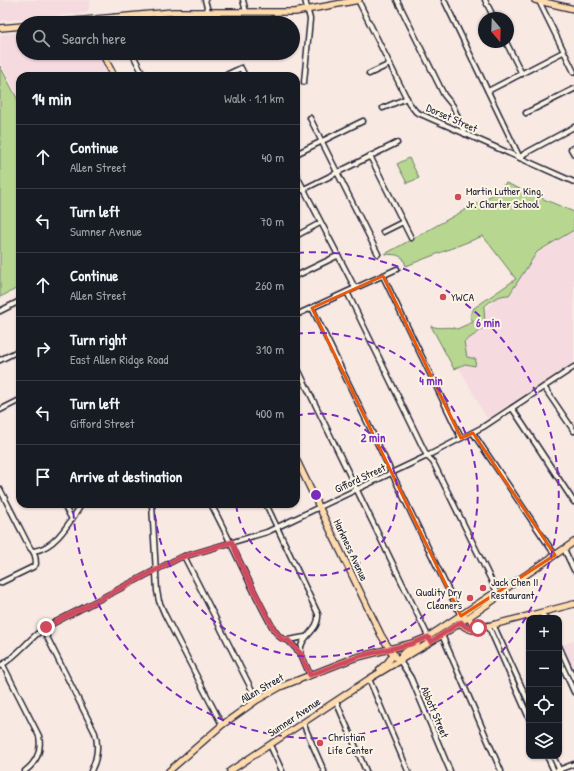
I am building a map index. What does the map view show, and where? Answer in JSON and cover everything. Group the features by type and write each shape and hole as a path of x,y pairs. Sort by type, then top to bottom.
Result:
{"main road":[{"path":"126,16 173,12 284,12 308,10 358,0"},
{"path":"537,0 574,9"},
{"path":"563,0 567,7"},
{"path":"0,28 16,27"},
{"path":"106,60 112,72"},
{"name":"Harkness Avenue","path":"300,467 381,635 400,661"},
{"name":"Sumner Avenue","path":"230,771 239,768 270,744 369,679 400,661 461,616 491,596 498,594 574,542"},
{"name":"Sumner Avenue","path":"429,640 442,635 468,618 494,600 498,594"},
{"path":"541,615 574,604"},
{"path":"489,625 475,625 468,618 461,616 461,622 465,628 471,630 526,618"},
{"name":"Allen Street","path":"169,771 222,725 257,700 280,687 354,658 393,652 413,643 429,640"},
{"name":"Sumner Avenue","path":"369,679 388,662 393,652"}],"street":[{"path":"205,0 208,12"},
{"path":"243,0 246,12"},
{"path":"304,82 310,23 305,0"},
{"name":"Dorset Street","path":"358,0 412,108 418,114 574,182"},
{"path":"397,0 465,134"},
{"path":"444,0 520,158 524,154 574,126"},
{"path":"485,0 491,12"},
{"path":"537,0 574,72"},
{"path":"509,48 522,74"},
{"path":"488,91 563,52"},
{"path":"136,60 142,72"},
{"path":"370,74 390,64"},
{"path":"232,72 241,68 243,72"},
{"path":"526,113 574,89"},
{"path":"383,108 407,98"},
{"path":"310,118 378,254"},
{"path":"300,152 363,121"},
{"path":"300,191 397,143"},
{"path":"574,148 571,149 574,154"},
{"path":"370,156 411,238"},
{"path":"300,182 337,256 355,288"},
{"path":"383,232 403,222"},
{"path":"300,234 320,223"},
{"path":"300,274 337,256"},
{"path":"300,313 397,269"},
{"path":"383,276 461,438"},
{"path":"347,292 427,456 433,462 498,594"},
{"path":"0,311 16,303"},
{"path":"312,308 461,616"},
{"path":"0,360 16,352"},
{"name":"Gifford Street","path":"2,666 43,629 155,570 184,556 255,536 277,528 392,473 473,433 574,367"},
{"path":"300,373 429,640"},
{"path":"544,387 574,431"},
{"path":"0,410 16,402"},
{"path":"512,408 574,502"},
{"path":"473,433 555,555"},
{"path":"0,489 30,548 34,551 36,556 36,564 24,572 0,583"},
{"path":"66,508 72,518"},
{"path":"34,551 39,550 58,538 79,508"},
{"path":"152,508 155,570 157,591 161,605 222,725"},
{"path":"213,508 232,542 241,565 273,628 281,638 285,640 305,637"},
{"path":"268,508 318,614 317,625 305,637 301,646 301,654"},
{"path":"564,549 574,570"},
{"path":"184,556 257,700"},
{"path":"489,625 526,711"},
{"path":"489,625 526,697"},
{"path":"43,629 95,733 97,749 91,771"},
{"path":"442,635 501,771"},
{"path":"288,640 301,654 310,675"},
{"path":"561,651 574,679"},
{"name":"Abbott Street","path":"400,661 411,678 450,771"},
{"path":"562,665 574,692"},
{"path":"2,666 40,736 41,746 38,755 34,762 24,771"},
{"path":"369,679 408,771"},
{"path":"521,700 526,701"},
{"path":"336,701 366,771"},
{"path":"303,723 324,771"},
{"path":"270,744 282,771"},
{"path":"549,759 558,771"},
{"path":"554,759 558,771"},
{"path":"558,771 574,764"}],"highlighted area":[{"path":"383,276 461,438 473,433 555,555 461,616 312,308"}],"shaded area":[{"path":"0,0 91,0 87,13 54,16 16,16 16,20 0,21"},
{"path":"16,33 16,60 102,60 108,72 16,72 16,92 0,62 0,34"},
{"path":"574,231 574,362 487,419 445,342 488,307 532,257"},
{"path":"574,640 574,670 563,645"}],"green space":[{"path":"0,66 16,96 16,289 0,297"},
{"path":"409,158 419,178 407,183 397,164"},
{"path":"506,183 574,212 574,230 537,252 509,295 495,298 484,307 485,325 480,331 464,342 467,357 476,359 475,366 465,364 454,369 431,326 457,329 473,322 470,316 474,308 516,279 483,236 406,266 403,258 397,255 385,254 492,195"}],"place":[{"name":"Martin Luther King, Jr. Charter School","path":"458,197"},
{"name":"YWCA","path":"443,297"},
{"name":"Jack Chen II Restaurant","path":"483,588"},
{"name":"Quality Dry Cleaners","path":"470,598"},
{"name":"Christian Life Center","path":"320,743"}],"route":[{"path":"46,627 179,558 232,542 241,565 273,628 283,640 288,640 301,654 310,675 366,654 411,644 428,637 431,642 461,622 468,629 473,630 478,628"}]}
